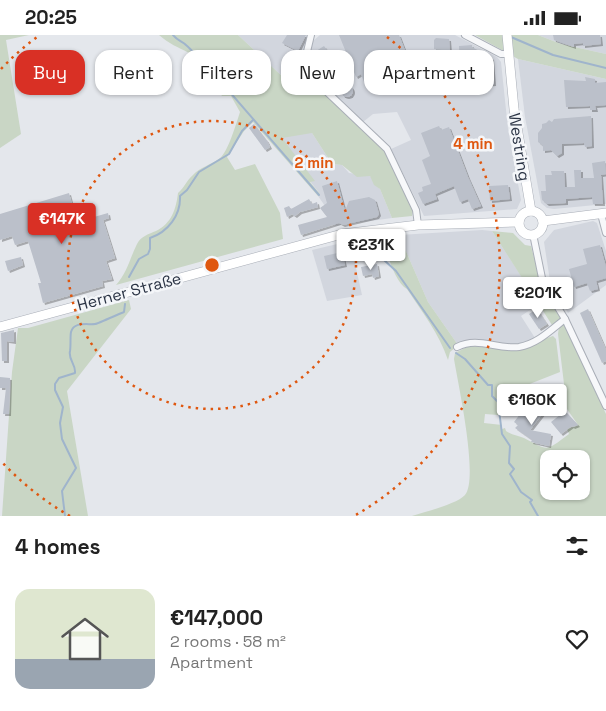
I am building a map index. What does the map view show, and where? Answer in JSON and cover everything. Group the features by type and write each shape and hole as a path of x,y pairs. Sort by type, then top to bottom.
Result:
{"main road":[{"name":"Westring","path":"507,35 518,133 531,211"},
{"path":"531,211 540,214 543,221 542,229 533,234 523,231 520,222 522,215 531,211"},
{"path":"543,221 604,213"},
{"name":"Herner Straße","path":"0,327 324,238 380,228 520,222"}],"street":[{"path":"311,35 304,64 306,72 384,146 416,209 418,225"},
{"path":"465,35 501,54 508,51"},
{"path":"604,213 606,233"},
{"path":"533,234 542,283 565,319 606,405"},
{"path":"457,347 474,342 521,347 546,335 565,319"}],"shaded area":[{"path":"238,35 308,35 304,50 281,50 281,75 271,66 271,50 254,50"},
{"path":"320,35 455,35 484,50 364,50 364,95 494,95 494,55 497,57 501,62 508,129 521,200 517,209 424,216 391,149 411,140 397,112 373,114 363,122 334,95 354,95 354,50 311,50 313,41"},
{"path":"538,35 606,35 606,54 561,44"},
{"path":"518,59 606,79 606,204 554,209 547,208 541,203 525,117"},
{"path":"300,133 312,133 332,164 342,165 349,173 370,176 380,189 392,218 335,226 330,213 318,196 320,194 310,181 314,181 281,138"},
{"path":"593,221 597,223 606,251 606,285 568,313 550,281 544,242 554,230"},
{"path":"492,231 539,304 521,316 535,338 526,342 511,345 471,339 458,345 428,302 399,235"},
{"path":"350,241 362,295 327,301 312,250"}],"green space":[{"path":"0,35 29,35 6,40 21,134 0,148"},
{"path":"159,35 238,35 254,50 183,50"},
{"path":"475,35 538,35 561,44 606,54 606,79 518,59"},
{"path":"271,66 281,75 281,95 325,95 384,150 413,210 412,216 392,218 380,189 374,185 370,176 357,177 342,165 332,164 312,133 282,138 315,181 310,182 320,194 318,196 253,122 244,131 227,157 235,170 255,164 280,213 283,239 116,285 126,270 139,241 161,228 169,220 176,205 178,193 189,179 196,172 220,158 226,150 240,112 231,96 222,96 271,95"},
{"path":"492,231 513,233 525,245 531,246 543,292 561,319 552,325"},
{"path":"399,235 428,302 458,345 450,352 448,360 435,332 407,289 398,280 391,266 381,237"},
{"path":"129,300 131,309 67,391 88,516 2,516 12,372 18,328 28,328"},
{"path":"563,323 606,414 606,516 412,516 455,502 465,495 469,485 469,451 454,359 455,353 471,345 510,350 553,336 556,339 560,372 499,396 504,411 498,415 485,414 484,423 502,425 502,429 505,428 508,432 547,448 569,434 567,429 578,425 567,409 558,334 559,327"}],"building":[{"path":"287,35 306,35 298,50 282,43"},
{"path":"339,35 399,35 405,50 364,50 364,82 361,74 356,77 354,72 354,50 345,50"},
{"path":"553,35 600,35 601,44 583,46 583,43 574,44 574,47 554,40"},
{"path":"436,38 449,39 450,50 434,49 434,40"},
{"path":"472,45 477,50 459,50 459,46"},
{"path":"324,46 327,50 318,50"},
{"path":"585,77 595,79 595,83 606,82 606,105 595,106 596,110 590,110 590,106 566,107 564,80 586,81"},
{"path":"342,95 352,95 349,97"},
{"path":"591,116 592,146 585,147 584,143 562,144 562,153 557,156 551,150 543,151 543,146 538,142 538,133 542,128 542,124 549,120 552,122 554,119"},
{"path":"254,124 270,147 265,150 249,128"},
{"path":"439,126 441,130 449,127 481,206 472,209 468,199 460,202 454,186 435,194 437,199 423,204 418,193 423,191 422,187 431,184 422,160 430,156 421,133"},
{"path":"605,161 606,174 601,175 603,204 593,204 592,197 566,199 566,203 547,204 542,200 541,191 546,191 545,175 552,175 551,171 564,171 565,187 575,187 574,170 581,170 581,178 594,178 592,163"},
{"path":"337,181 345,211 349,201 369,197 375,200 379,214 377,217 343,225 339,223 301,235 298,225 327,217 320,208 327,203 322,186"},
{"path":"508,185 510,199 490,201 489,186"},
{"path":"69,193 74,212 91,207 94,217 108,213 109,218 103,220 115,258 106,261 112,279 102,281 103,286 43,303 38,283 41,283 28,241 15,245 12,236 0,240 0,214"},
{"path":"309,199 312,204 317,202 318,207 300,212 295,216 292,214 287,217 284,208 289,206 291,209"},
{"path":"600,245 606,267 606,278 596,281 598,289 590,291 587,283 574,287 569,269 587,264 583,249"},
{"path":"342,252 345,265 327,269 324,256"},
{"path":"21,257 23,265 8,271 5,261"},
{"path":"377,264 379,276 373,278 372,274 363,276 361,267"},
{"path":"537,309 547,324 539,329 529,314"},
{"path":"588,309 606,350 606,361 602,363 580,313"},
{"path":"14,330 14,342 7,341 7,361 2,361 1,333"},
{"path":"0,377 10,378 9,414 3,414 6,388 0,388"},
{"path":"527,405 533,410 536,406 544,412 530,430 551,434 549,446 531,442 532,440 515,428 518,425 514,422"},
{"path":"565,411 578,425 572,426 561,434 551,422"}],"waterway":[{"path":"173,35 202,60 319,195"},
{"path":"511,37 553,55 606,68"},
{"path":"129,277 139,259 148,254 150,238 168,227 176,216 180,196 187,190 199,172 229,154 242,131 253,120"},
{"path":"361,239 396,271 450,348"},
{"path":"65,516 62,491 76,468 62,439 60,423 63,407 55,390 55,384 59,378 75,373 70,354 71,332 75,326 97,324 124,312 125,304"},
{"path":"456,353 465,359 488,385 492,385 492,396 498,402 502,434 510,446 509,463 514,469 510,474 521,492 532,500 530,502 538,516"}]}
